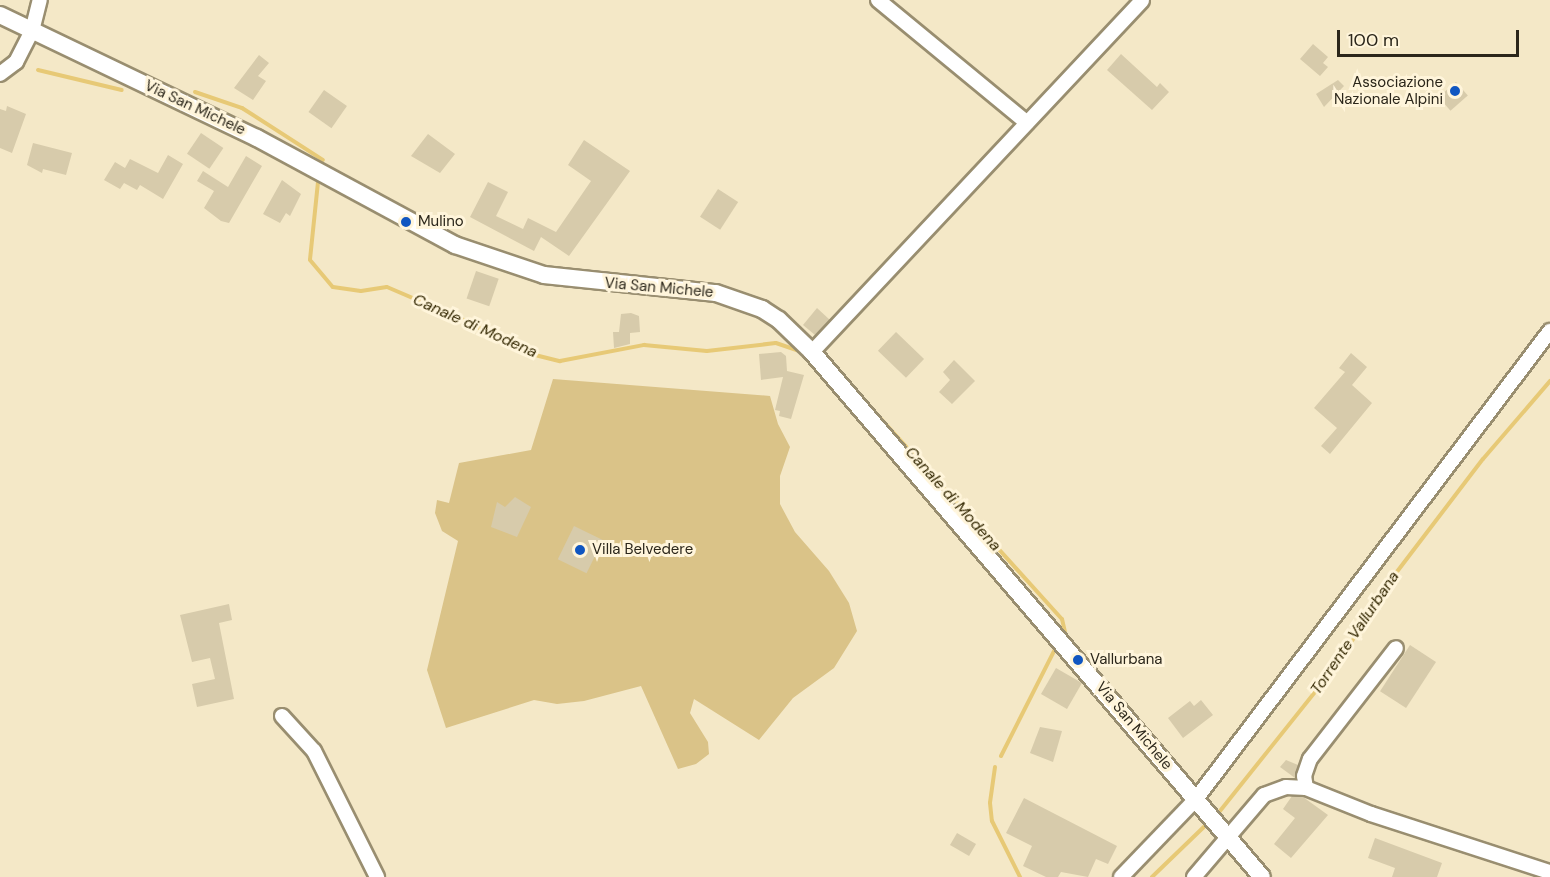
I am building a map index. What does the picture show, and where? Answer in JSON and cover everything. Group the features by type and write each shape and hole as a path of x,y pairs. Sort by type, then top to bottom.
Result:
{"main road":[{"name":"Via San Michele","path":"0,15 257,138 455,245 544,275 716,292 762,309 812,352 1262,877"}],"street":[{"path":"0,74 16,62 32,31 40,0"},
{"path":"878,0 1027,123"},
{"path":"812,352 1142,0"},
{"path":"1121,877 1199,803 1550,331"},
{"path":"1305,788 1304,776 1310,759 1396,648"},
{"path":"282,716 314,751 377,877"},
{"path":"1194,877 1226,834 1270,790 1305,788 1371,814 1550,872"}],"shaded area":[{"path":"553,379 770,396 778,424 790,447 780,476 780,504 795,532 829,571 849,603 857,631 834,668 793,698 759,740 694,699 690,713 708,742 709,754 696,764 678,769 641,686 584,701 557,704 534,700 446,728 427,670 458,541 442,531 435,513 437,500 449,503 459,463 531,450"}],"building":[{"path":"1313,44 1328,57 1323,63 1328,67 1320,76 1300,59"},
{"path":"1121,54 1157,87 1160,83 1169,92 1152,110 1107,70"},
{"path":"259,55 269,63 258,76 266,81 253,100 234,88"},
{"path":"1338,80 1344,86 1324,107 1316,94"},
{"name":"Associazione Nazionale Alpini","path":"1456,82 1468,96 1450,111 1439,97"},
{"path":"324,90 347,106 331,128 309,112"},
{"path":"7,106 26,114 12,153 0,148 0,109 6,111"},
{"path":"201,133 223,148 209,169 187,154"},
{"path":"428,134 455,154 440,173 411,156"},
{"path":"584,140 630,171 569,256 541,237 534,251 470,217 488,182 508,192 496,216 523,229 528,218 556,232 591,181 568,165"},
{"path":"33,143 72,153 66,175 43,169 42,173 27,165"},
{"path":"168,155 183,164 163,199 140,185 137,190 124,183 120,189 104,180 115,162 125,168 130,159 158,173"},
{"path":"246,156 262,166 229,223 221,221 204,208 214,191 197,181 203,171 228,187"},
{"path":"282,180 301,194 290,216 286,213 280,223 263,214"},
{"path":"718,189 738,202 720,230 700,217"},
{"path":"476,271 499,279 489,306 467,298"},
{"path":"817,308 830,320 815,335 803,325"},
{"path":"631,313 639,316 640,332 630,333 630,344 614,348 613,332 619,332 621,314"},
{"path":"896,332 924,359 906,378 878,351"},
{"path":"781,352 786,356 787,371 804,375 791,419 779,416 780,411 775,410 783,377 761,380 759,354"},
{"path":"1351,353 1367,367 1352,385 1372,403 1330,454 1321,446 1337,428 1314,408 1345,372 1339,368"},
{"path":"954,360 975,381 952,404 939,392 950,380 943,372"},
{"path":"515,497 531,507 517,537 491,527 497,502 505,507"},
{"name":"Villa Belvedere","path":"574,526 603,540 587,573 558,559"},
{"path":"229,604 232,620 219,623 234,699 197,707 192,684 215,679 210,658 192,662 180,615"},
{"path":"1410,645 1436,662 1406,708 1380,691"},
{"path":"1056,668 1082,683 1067,709 1041,694"},
{"path":"1201,700 1213,715 1183,738 1168,718 1190,701 1194,706"},
{"path":"1040,727 1062,731 1053,762 1030,753"},
{"path":"1286,760 1298,765 1295,778 1280,767"},
{"path":"1292,796 1303,797 1328,815 1291,858 1274,844 1295,818 1283,809"},
{"path":"1024,798 1117,846 1108,864 1096,859 1088,877 1061,872 1058,877 1046,877 1023,866 1032,846 1006,833"},
{"path":"957,833 976,844 969,856 950,845"},
{"path":"1375,838 1442,863 1437,877 1392,877 1395,868 1368,858"}],"waterway":[{"name":"Canale di Modena","path":"38,70 122,90"},
{"name":"Canale di Modena","path":"195,92 242,108 323,160"},
{"name":"Canale di Modena","path":"318,182 310,260 333,287 361,291 387,287 464,320 527,353 560,361 644,345 707,351 776,343 802,352"},
{"name":"Torrente Vallurbana","path":"1216,816 1335,667 1396,573 1483,459 1550,381"},
{"name":"Canale di Modena","path":"854,389 1062,619 1065,632"},
{"name":"Canale di Modena","path":"1001,756 1056,647"},
{"name":"Canale di Modena","path":"995,767 990,803 992,821 1020,877"},
{"name":"Torrente Vallurbana","path":"1152,877 1210,821"}],"place":[{"name":"Associazione Nazionale Alpini","path":"1455,91"},
{"name":"Mulino","path":"406,222"},
{"name":"Villa Belvedere","path":"580,550"},
{"name":"Vallurbana","path":"1078,660"}]}
